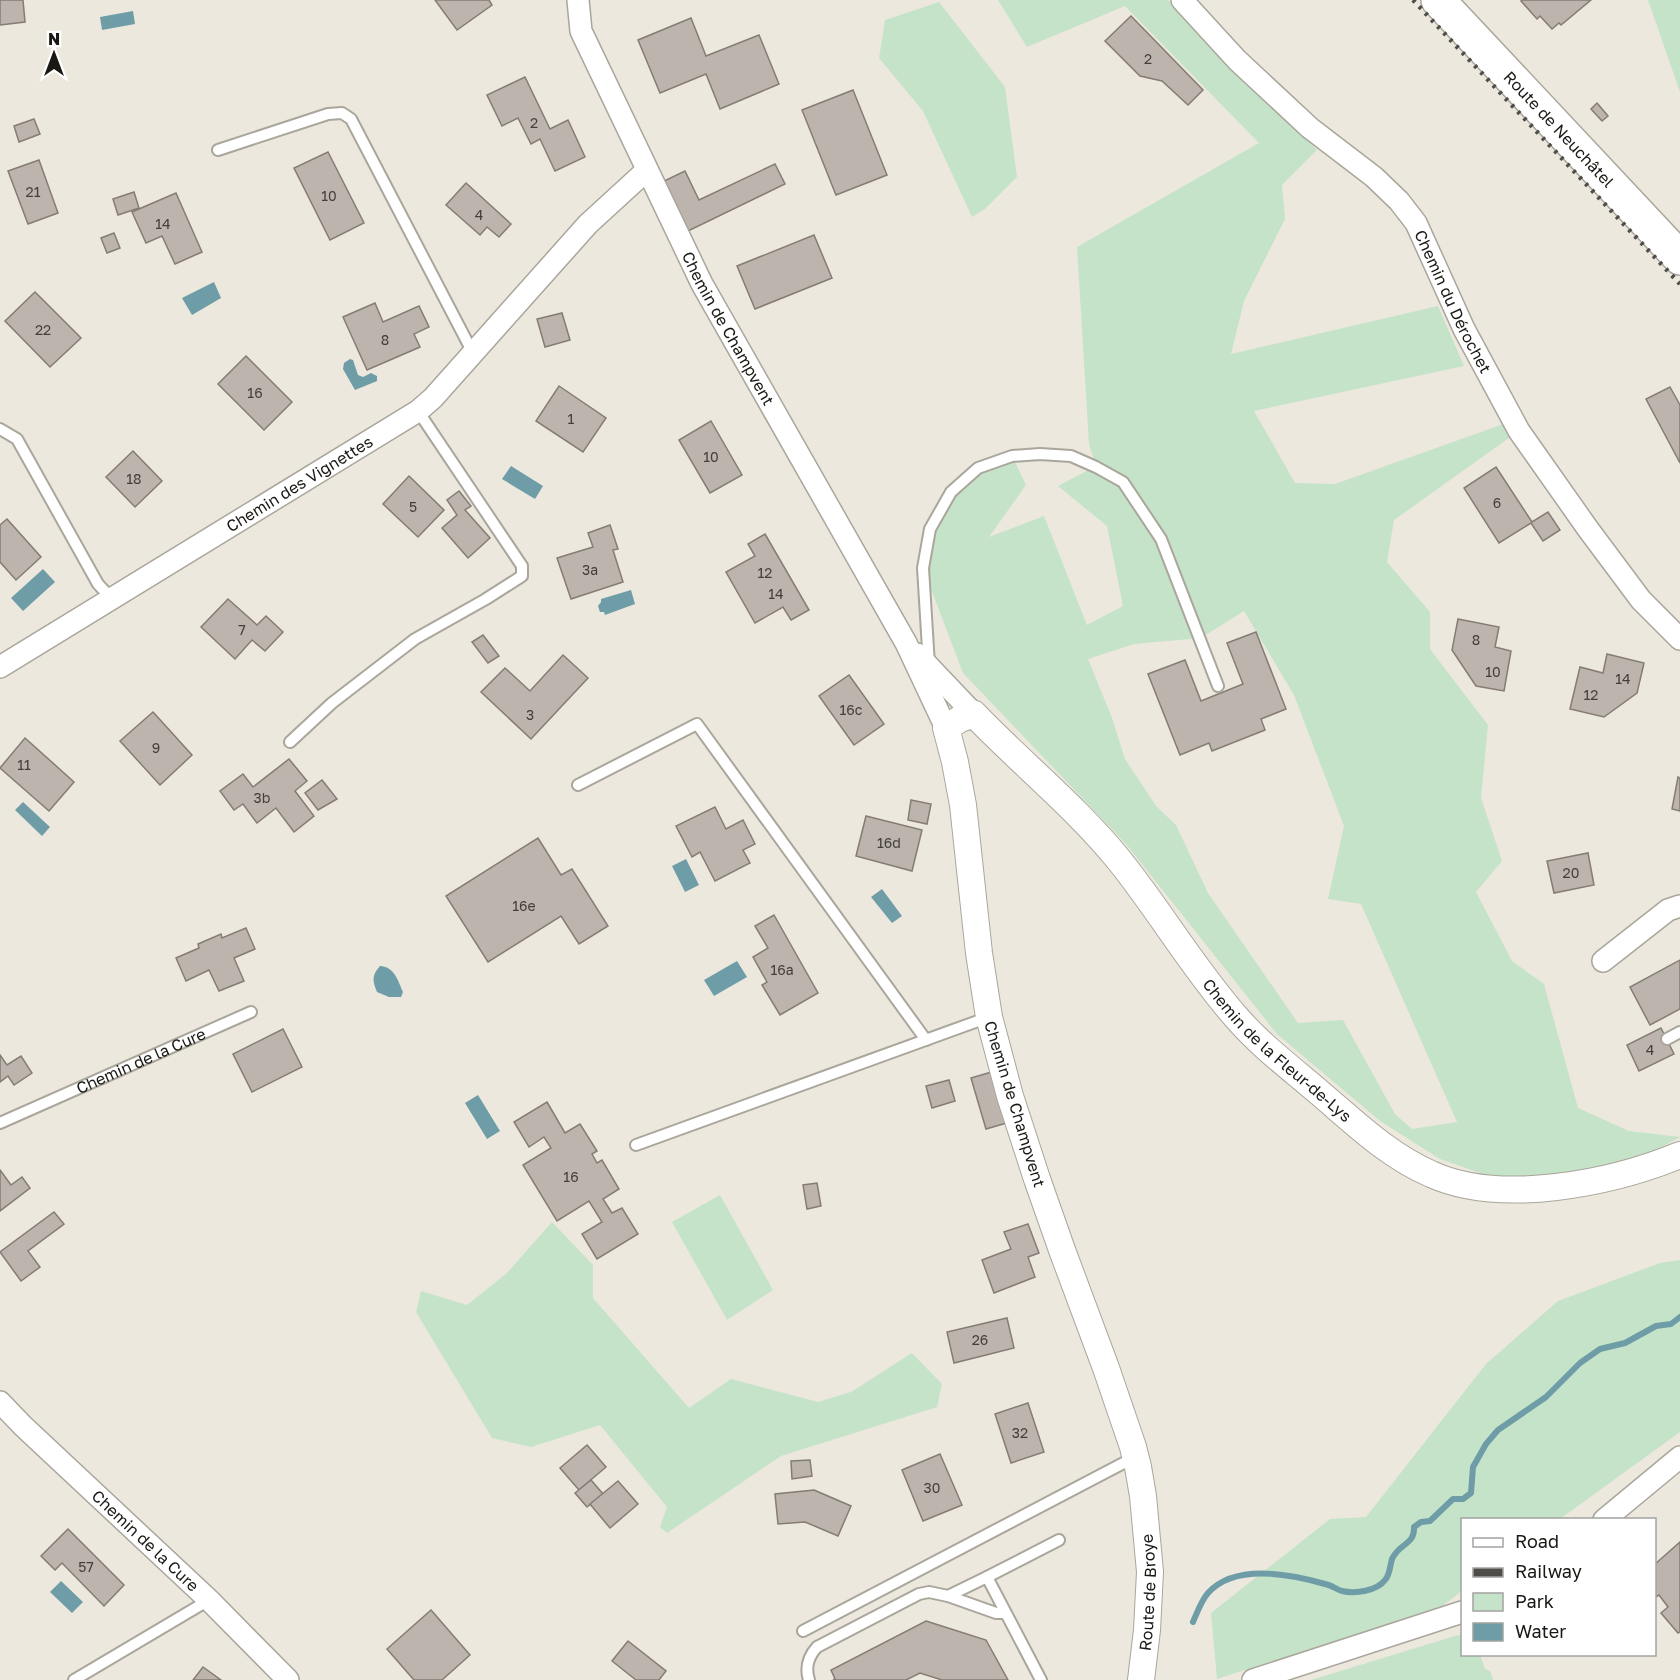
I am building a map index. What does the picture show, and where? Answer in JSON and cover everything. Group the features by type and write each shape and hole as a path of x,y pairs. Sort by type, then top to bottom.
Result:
{"main road":[{"name":"Route de Neuchâtel","path":"1438,0 1680,258"}],"street":[{"name":"Chemin de Champvent","path":"578,0 582,31 702,284 906,643 946,729 956,762 989,1017 1010,1096 1030,1158 1106,1368 1137,1462"},
{"name":"Chemin du Dérochet","path":"1182,0 1237,60 1310,128 1374,177 1399,201 1416,223 1464,329 1519,431 1641,600 1680,639"},
{"name":"Chemin des Vignettes","path":"0,667 418,411 433,398 588,224 647,170"},
{"name":"Chemin de Champvent","path":"906,643 974,714"},
{"path":"946,729 960,719 974,714"},
{"name":"Chemin de la Fleur-de-Lys","path":"974,714 1071,809 1118,859 1236,1018 1264,1045 1396,1155 1431,1175 1464,1185 1493,1189 1548,1188 1621,1175 1680,1155"},
{"path":"1603,961 1668,910 1680,906"},
{"name":"Chemin de la Cure","path":"0,1402 22,1426 209,1600 288,1680"},
{"path":"1606,1518 1680,1457"},
{"name":"Route de Broye","path":"1137,1462 1143,1496 1150,1572 1147,1630 1141,1680"},
{"path":"1253,1680 1461,1612"}],"lane":[{"path":"218,150 328,114 342,113 351,119 473,353"},
{"path":"290,742 332,703 415,639 522,576 522,566 418,411"},
{"path":"0,429 17,439 98,584 112,599"},
{"path":"929,666 923,568 930,529 951,492 978,468 1012,456 1040,454 1071,456 1122,482 1161,539 1218,686"},
{"path":"578,785 697,724 926,1040"},
{"name":"Chemin de la Cure","path":"0,1123 251,1012"},
{"path":"636,1145 989,1017"},
{"path":"1667,1040 1680,1032"},
{"path":"803,1631 1137,1462"},
{"path":"948,1596 1059,1540"},
{"path":"987,1577 1041,1680"},
{"path":"809,1680 807,1664 810,1654 817,1647 919,1594 948,1596 1005,1613"},
{"path":"74,1680 209,1600"}],"green space":[{"path":"998,0 1168,0 1317,150 1282,185 1285,219 1244,301 1231,354 1438,306 1464,366 1254,411 1295,483 1335,484 1509,422 1516,433 1394,520 1387,562 1430,612 1430,649 1488,725 1481,798 1502,861 1476,892 1512,961 1544,984 1578,1108 1629,1131 1680,1137 1625,1168 1549,1182 1497,1179 1440,1159 1380,1121 1277,1034 1126,844 963,673 923,568 930,529 951,492 978,468 1012,456 1026,485 989,537 1044,516 1087,625 1123,606 1107,526 1058,486 1096,466 1089,444 1077,247 1259,143 1125,6 1027,47","holes":["1244,611 1294,695 1344,826 1328,899 1361,904 1457,1122 1412,1129 1395,1114 1343,1020 1298,1023 1208,893 1176,825 1156,806 1125,759 1112,718 1088,659 1134,644 1201,638"]},
{"path":"1648,0 1680,0 1680,92"},
{"path":"939,2 1005,87 1017,177 985,209 972,217 923,111 879,58 885,20"},
{"path":"720,1195 773,1290 727,1320 672,1222"},
{"path":"552,1222 593,1265 593,1298 689,1408 731,1379 818,1402 851,1392 912,1353 942,1384 937,1407 781,1456 667,1533 660,1527 667,1507 600,1425 531,1447 492,1438 416,1312 421,1291 467,1305 507,1273"},
{"path":"1680,1260 1680,1432 1561,1518 1461,1518 1461,1592 1441,1607 1217,1679 1211,1613 1330,1519 1366,1517 1486,1364 1558,1301 1660,1263"},
{"path":"1458,1635 1461,1636 1461,1656 1480,1656 1485,1669 1490,1671 1493,1680 1311,1680"}],"water":[{"path":"133,11 135,24 102,30 100,17"},
{"path":"214,282 221,298 192,315 182,298"},
{"path":"350,359 353,360 358,375 363,377 371,373 377,376 377,381 355,390 343,369 344,363"},
{"path":"511,466 543,486 535,499 502,479"},
{"path":"43,569 55,582 23,611 11,598"},
{"path":"631,590 635,604 605,615 604,612 600,612 598,606 601,599"},
{"path":"23,802 50,827 42,836 15,810"},
{"path":"686,859 699,885 685,892 672,866"},
{"path":"882,889 902,916 892,923 871,897"},
{"path":"737,961 747,977 714,996 704,980"},
{"path":"380,966 393,972 403,992 401,997 389,997 377,992 374,978"},
{"path":"478,1095 500,1131 487,1139 465,1103"},
{"path":"61,1581 83,1602 72,1613 50,1592"}],"building":[{"path":"0,0 23,0 25,22 0,25"},
{"path":"435,0 489,0 492,5 457,30"},
{"path":"1522,0 1591,0 1561,25 1559,23 1552,29 1540,16 1537,19"},
{"path":"1131,16 1203,90 1188,105 1162,81 1140,76 1105,41"},
{"path":"691,18 706,56 759,35 779,84 720,109 706,74 660,93 638,40"},
{"path":"525,77 550,129 568,120 585,157 555,171 540,139 531,144 518,118 502,126 487,95"},
{"path":"853,90 887,175 836,195 802,110"},
{"path":"1597,103 1608,116 1602,121 1591,109"},
{"path":"34,119 40,134 19,142 14,126"},
{"path":"328,152 364,223 330,240 294,168"},
{"path":"39,160 58,213 28,224 8,171"},
{"path":"775,164 785,184 686,232 662,182 685,171 699,200"},
{"path":"466,183 511,224 499,237 487,227 480,235 446,205"},
{"path":"134,192 139,208 118,215 113,199"},
{"path":"176,193 202,252 175,264 162,236 146,243 132,212"},
{"path":"114,233 120,248 107,253 101,238"},
{"path":"814,235 832,278 755,309 737,266"},
{"path":"35,292 81,338 50,367 5,321"},
{"path":"375,303 383,322 419,306 429,327 414,334 420,347 367,370 343,317"},
{"path":"562,313 570,340 545,347 537,319"},
{"path":"246,356 292,402 264,430 218,384"},
{"path":"559,386 606,418 583,452 536,421"},
{"path":"1670,387 1680,405 1680,463 1646,399"},
{"path":"711,421 742,475 710,493 679,440"},
{"path":"133,451 162,481 135,507 106,477"},
{"path":"1496,467 1532,522 1548,512 1560,530 1543,541 1531,523 1499,543 1464,488"},
{"path":"409,476 444,510 418,537 383,504"},
{"path":"459,491 471,506 465,510 490,538 468,558 442,528 457,515 447,500"},
{"path":"7,519 41,557 16,580 0,562 0,525"},
{"path":"610,525 618,549 613,550 623,582 571,599 557,558 593,547 588,533"},
{"path":"765,534 809,610 791,620 783,607 755,623 726,572 755,556 748,544"},
{"path":"228,599 257,625 266,616 283,632 265,651 252,640 235,659 201,627"},
{"path":"1458,619 1499,627 1495,647 1511,651 1504,691 1476,686 1452,650"},
{"path":"1256,632 1286,709 1261,719 1265,730 1212,751 1209,743 1180,755 1148,674 1185,660 1201,701 1243,684 1227,643"},
{"path":"483,635 499,656 488,663 472,642"},
{"path":"1607,654 1644,663 1637,693 1604,717 1570,709 1580,667 1603,673"},
{"path":"563,655 588,678 531,739 481,692 505,668 530,691"},
{"path":"849,675 884,724 854,745 819,696"},
{"path":"153,712 192,755 160,785 120,741"},
{"path":"25,738 74,782 49,811 0,768"},
{"path":"289,759 307,781 295,791 314,816 294,832 276,808 257,823 243,804 234,810 220,791 243,774 253,787"},
{"path":"1678,777 1680,778 1680,811 1672,809"},
{"path":"322,780 337,799 318,810 305,793"},
{"path":"911,800 931,804 927,824 908,820"},
{"path":"715,807 726,829 743,820 755,844 743,850 750,863 715,881 700,852 692,857 676,826"},
{"path":"866,816 922,830 912,871 856,856"},
{"path":"538,838 561,875 572,869 608,926 579,944 561,916 488,962 446,896"},
{"path":"1588,853 1594,885 1554,893 1547,861"},
{"path":"774,915 818,993 780,1015 762,985 767,982 753,957 768,948 755,926"},
{"path":"246,928 255,949 234,958 244,981 219,991 209,970 186,981 176,958 199,948 198,944 221,934 222,938"},
{"path":"1680,960 1680,1009 1650,1025 1630,987"},
{"path":"1661,1028 1674,1054 1639,1071 1627,1045"},
{"path":"283,1029 302,1067 252,1092 233,1054"},
{"path":"0,1055 7,1065 21,1056 32,1073 14,1085 8,1076 0,1082"},
{"path":"995,1071 1010,1122 986,1129 971,1078"},
{"path":"949,1080 955,1101 932,1108 926,1086"},
{"path":"547,1102 565,1133 580,1124 597,1151 592,1154 597,1163 602,1160 619,1189 603,1199 612,1213 622,1208 638,1234 597,1259 582,1234 602,1222 589,1201 557,1221 523,1165 551,1148 544,1137 529,1147 514,1122"},
{"path":"0,1170 11,1185 22,1177 30,1188 0,1211"},
{"path":"817,1183 821,1206 807,1209 803,1185"},
{"path":"54,1212 64,1224 28,1251 40,1267 21,1281 0,1252"},
{"path":"1028,1224 1039,1253 1028,1257 1035,1277 994,1293 982,1260 1011,1249 1004,1232"},
{"path":"1007,1318 1014,1348 954,1363 947,1332"},
{"path":"1028,1403 1044,1452 1011,1463 995,1414"},
{"path":"587,1445 606,1467 579,1490 560,1468"},
{"path":"940,1454 962,1505 923,1521 902,1470"},
{"path":"810,1460 812,1476 792,1479 791,1461"},
{"path":"591,1480 603,1494 587,1507 575,1493"},
{"path":"618,1481 638,1504 610,1528 590,1504"},
{"path":"814,1490 851,1506 838,1536 805,1522 778,1524 775,1494"},
{"path":"68,1529 124,1585 104,1606 62,1563 55,1570 41,1556"},
{"path":"1680,1542 1680,1632 1678,1633 1661,1613 1668,1607 1659,1595 1656,1597 1656,1563"},
{"path":"431,1610 470,1655 442,1680 414,1680 387,1649"},
{"path":"926,1621 986,1640 1008,1680 942,1680 920,1673 906,1680 833,1680 835,1679 831,1670"},
{"path":"628,1641 666,1671 659,1680 636,1680 612,1661"},
{"path":"203,1667 221,1680 193,1680"}],"waterway":[{"path":"1193,1622 1208,1593 1219,1584 1248,1574 1296,1577 1347,1592 1359,1592 1377,1587 1387,1578 1392,1559 1412,1537 1414,1527 1421,1522 1430,1521 1453,1499 1463,1499 1471,1493 1473,1467 1486,1444 1498,1430 1546,1397 1580,1363 1600,1349 1625,1343 1656,1326 1671,1324 1680,1317"}],"railway":[{"path":"1413,0 1680,284"}]}
